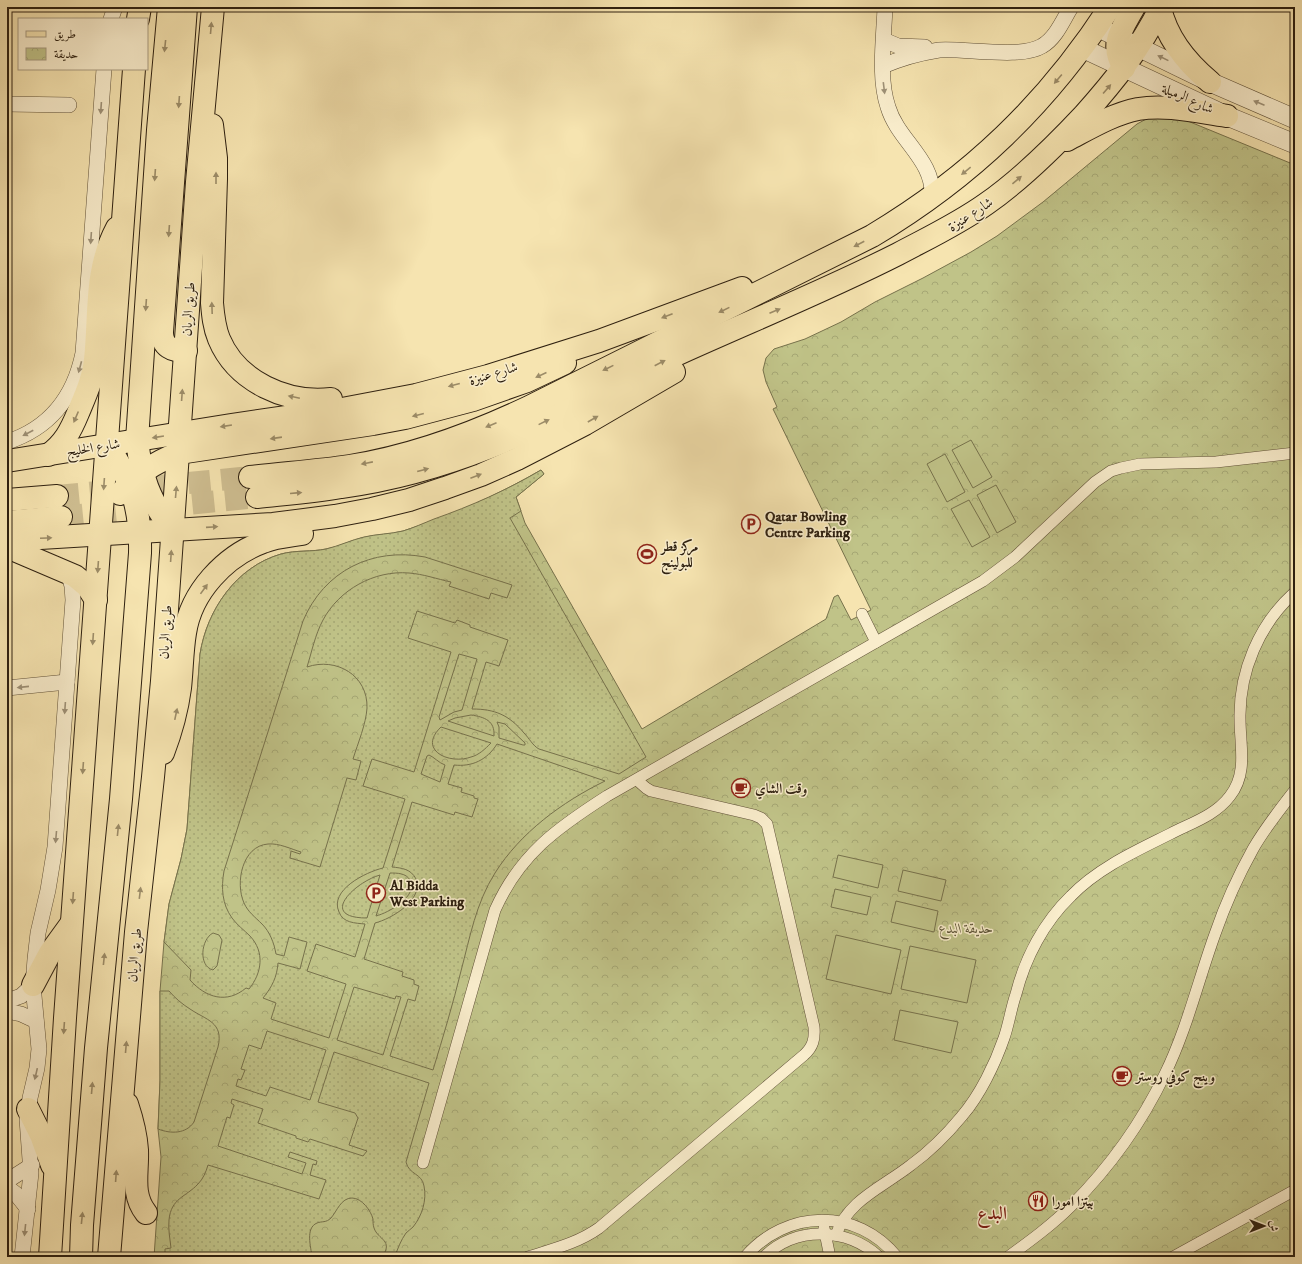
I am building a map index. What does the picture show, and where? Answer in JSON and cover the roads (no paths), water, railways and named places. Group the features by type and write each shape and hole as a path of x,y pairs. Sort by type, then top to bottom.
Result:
{"main road":[{"path":"138,18 140,7"},
{"path":"81,1257 82,1225 96,1048 128,723 140,572 141,532 136,507 135,478 158,130 169,7"},
{"path":"186,7 162,332 163,341 169,348 178,351 186,351"},
{"name":"طريق الريان","path":"110,1257 122,1092 138,912 153,777 213,7"},
{"name":"شارع عنيزة","path":"1110,7 1082,48 1043,97 1020,122 974,165 932,198 872,236 523,410 470,433 387,459 314,471 254,487 316,491 371,482 462,458 542,424 675,355 836,284 946,230 978,210 1007,188 1076,124 1124,68 1139,47 1161,8"},
{"path":"1124,68 1117,54 1118,37 1134,7"},
{"path":"1161,8 1168,32 1177,47 1190,64 1210,82"},
{"path":"118,70 132,100"},
{"path":"50,1257 71,924 134,70"},
{"path":"205,95 212,126 216,158 212,315 219,340 226,352 234,363 260,384 270,390 292,397 314,400 381,392 416,395"},
{"path":"1051,148 1118,115 1137,110 1158,107 1227,116"},
{"path":"48,454 56,449 67,436 91,379 95,360 102,265 111,240 123,218"},
{"name":"شارع عنيزة","path":"179,443 416,395 488,376 599,341 729,292 797,274"},
{"name":"شارع عنيزة","path":"173,530 304,521 372,509 409,500 445,488 481,475 553,441 610,410 681,368 714,338"},
{"path":"100,534 111,507 135,478 179,443 373,424 438,410 507,388 546,373 582,353 599,341"},
{"name":"شارع الخليج","path":"7,461 137,440 179,443"},
{"path":"107,445 119,464 135,478 173,530"},
{"path":"7,500 57,496"},
{"path":"153,777 161,760 173,725 180,689 185,632 188,620 204,587 230,560 251,547 277,538 322,529 356,517 372,509"},
{"path":"7,522 61,517"},
{"path":"7,540 173,530"},
{"path":"7,547 68,572 81,580 87,586 96,600"},
{"path":"33,985 50,953 71,924"},
{"path":"122,1092 130,1113 135,1137 137,1160 137,1196 146,1214"},
{"path":"28,1109 47,1149 55,1177"}],"street":[{"path":"111,18 115,7"},
{"path":"885,7 883,87 888,108 898,129 925,164 932,183 932,198"},
{"path":"884,40 898,46 926,47 940,50 1016,52 1036,49 1052,38 1071,7"},
{"name":"شارع الرميلة","path":"1097,27 1210,82 1295,119"},
{"name":"شارع الرميلة","path":"1082,48 1227,116 1295,144"},
{"path":"883,66 903,58 940,50"},
{"path":"7,442 26,434 46,421 64,402 76,379 83,353 104,70"},
{"path":"7,104 69,104"},
{"path":"423,1163 490,926 502,894 522,864 546,839 586,810 972,588 1000,570 1030,544 1095,482 1111,471 1130,465 1140,464 1216,462 1295,453"},
{"path":"22,1257 32,1165 27,1128 28,1109 38,1059 39,1040 33,985 36,946 48,890 55,847 73,600 72,586 68,572"},
{"path":"830,1234 854,1205 897,1176 926,1152 962,1116 983,1083 998,1054 1009,1023 1020,980 1030,955 1046,927 1070,896 1087,881 1103,870 1155,841 1211,814 1232,794 1242,769 1243,759 1240,716 1242,691 1247,668 1263,631 1280,608 1295,592"},
{"path":"862,614 876,642"},
{"path":"7,688 67,682"},
{"path":"528,1257 572,1243 591,1234 599,1228 809,1051 814,1040 814,1027 766,824 761,818 754,815 652,791 637,780"},
{"path":"1008,1257 1047,1228 1086,1190 1113,1158 1151,1101 1178,1046 1215,934 1239,876 1254,848 1295,790"},
{"path":"7,1001 21,996 33,985"},
{"path":"7,1011 21,1014 36,1021"},
{"path":"7,1181 32,1165"},
{"path":"7,1187 16,1194 28,1209"},
{"path":"1173,1257 1295,1190"},
{"path":"745,1257 761,1241 783,1227 808,1220 822,1220 854,1225 877,1238 897,1257"},
{"path":"822,1220 830,1234 830,1257"},
{"path":"764,1257 778,1246 800,1236 830,1234 856,1241 879,1257"}],"tunnel":[{"path":"57,496 250,477"},
{"path":"61,517 257,497"}],"place":[{"name":"Qatar Bowling Centre Parking","path":"751,524"},
{"name":"مركز قطر للبولينج","path":"647,554"},
{"name":"وقت الشاي","path":"741,788"},
{"name":"Al Bidda West Parking","path":"376,893"},
{"name":"وينج كوفي روستر","path":"1122,1076"},
{"name":"بيتزا امورا","path":"1038,1201"}],"district":[{"name":"البدع","path":"992,1213"}],"park label":[{"name":"حديقة البدع","path":"966,928"}]}
